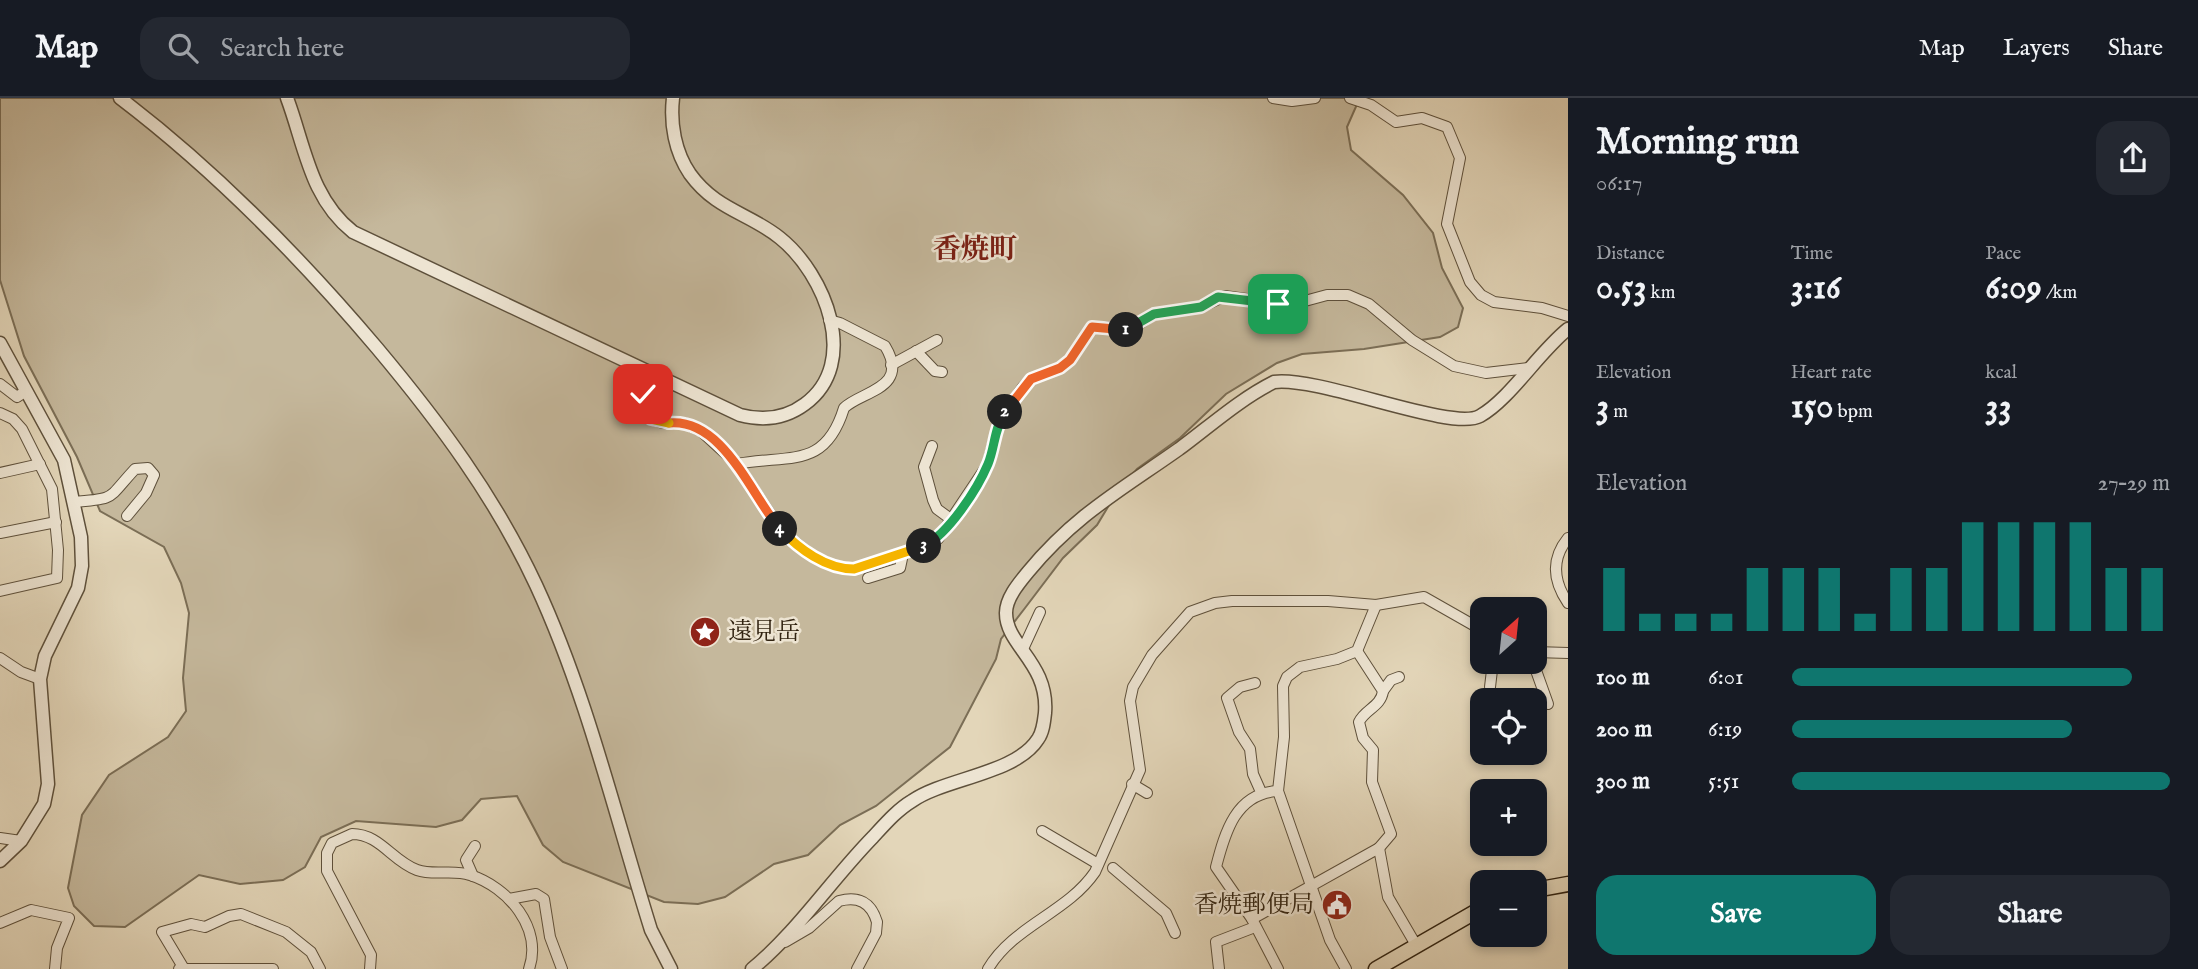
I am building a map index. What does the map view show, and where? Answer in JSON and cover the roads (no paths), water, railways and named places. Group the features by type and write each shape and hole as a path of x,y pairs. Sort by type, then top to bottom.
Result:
{"main road":[{"path":"1547,889 1568,887"},
{"path":"1376,969 1470,915"}],"street":[{"path":"120,98 218,179 316,277 430,411 472,468 536,584 572,673 651,930 671,969"},
{"path":"287,98 314,183 330,210 347,227 740,415 774,419 799,409 824,385 835,352 829,320 803,262 779,237 718,204 689,172 678,153 671,112 673,98"},
{"path":"1273,98 1292,101 1315,98"},
{"path":"1350,98 1371,105 1396,122 1422,118 1447,127 1460,158 1447,224 1470,282 1481,295 1494,302 1542,308 1568,316"},
{"path":"640,368 643,394 651,419 692,426 737,464 771,519 814,557 834,566 854,569 903,554 938,539 988,464 999,421 1023,387 1031,379 1060,368 1070,360 1092,327 1133,328 1154,314 1201,307 1224,296 1290,305 1327,295 1348,295 1368,304 1412,340 1454,366 1486,373 1528,368"},
{"path":"737,464 814,453 836,429 844,408 877,392 888,379 891,365 888,351 880,341 829,320"},
{"path":"752,969 783,942 861,850 909,802 923,793 974,778 1033,746 1041,735 1045,706 1037,668 1010,631 1007,607 1023,578 1052,543 1091,508 1268,385 1282,381 1303,383 1435,415 1472,420 1489,411 1568,329"},
{"path":"891,365 937,340"},
{"path":"0,343 64,460 81,537 82,566 78,588 45,656 40,680 47,793 36,820 22,841 0,861"},
{"path":"916,351 935,371 942,372"},
{"path":"0,384 17,397 26,391"},
{"path":"0,413 18,424 52,489 56,522 57,578 0,591"},
{"path":"932,446 924,467 937,509 952,520"},
{"path":"0,472 40,464"},
{"path":"73,502 104,501 121,487 135,469 148,468 154,475 150,488 127,516"},
{"path":"0,533 56,522"},
{"path":"1568,538 1557,556 1555,574 1568,603"},
{"path":"868,578 900,568 903,554"},
{"path":"988,969 1009,941 1085,886 1098,864 1116,830 1141,765 1130,694 1152,654 1190,612 1215,603 1232,601 1318,601 1376,605 1424,597 1470,623"},
{"path":"1346,969 1330,940 1279,791 1284,737 1283,686 1287,677 1300,667 1337,659 1357,651 1376,605"},
{"path":"1023,649 1040,611"},
{"path":"1357,651 1383,691"},
{"path":"1547,652 1568,653"},
{"path":"0,658 21,672 40,680"},
{"path":"1490,687 1492,674"},
{"path":"1538,674 1548,704"},
{"path":"1219,969 1216,942 1254,923 1311,883 1379,848 1391,834 1390,824 1372,782 1373,750 1363,738 1359,722 1365,713 1378,704 1391,680 1399,677"},
{"path":"1255,683 1240,687 1227,698 1239,732 1250,748 1253,774 1261,792"},
{"path":"1132,785 1147,793"},
{"path":"1278,969 1254,923 1216,867 1230,821 1261,792 1279,791"},
{"path":"1042,831 1098,864"},
{"path":"370,969 371,955 327,871 327,853 332,843 341,837 360,834 375,840 417,870 473,876 509,900 520,911 531,939 533,958 529,969"},
{"path":"0,838 22,841"},
{"path":"473,876 466,860 475,846"},
{"path":"1379,848 1388,897 1416,945"},
{"path":"1113,868 1166,913 1175,933"},
{"path":"509,900 536,894 544,899 550,937 562,969"},
{"path":"783,942 809,928 839,901 859,900 867,904 877,922 876,933 857,969"},
{"path":"0,923 31,910 69,918 57,948 55,969"},
{"path":"272,969 181,968 162,932 191,924 205,927 229,916 241,914 286,932 311,952 320,969"}],"place":[{"name":"遠見岳","path":"705,632"},
{"name":"香焼郵便局","path":"1337,905"}],"district":[{"name":"香焼町","path":"975,250"}]}
